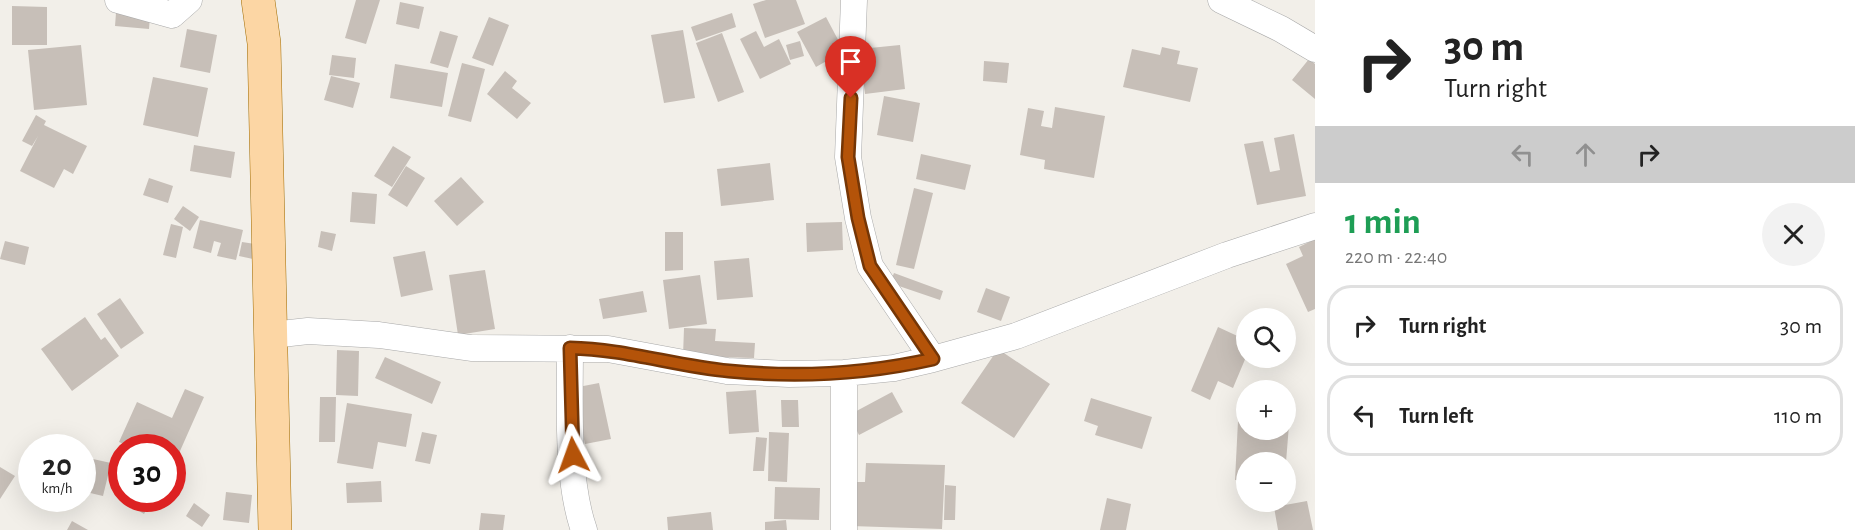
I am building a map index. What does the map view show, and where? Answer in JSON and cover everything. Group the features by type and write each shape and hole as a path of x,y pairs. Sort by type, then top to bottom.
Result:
{"main road":[{"path":"258,0 264,43 275,530"}],"street":[{"path":"118,0 172,15 189,0"},
{"path":"854,0 848,157 858,218 870,266 933,359"},
{"path":"1221,0 1281,29 1315,49"},
{"path":"272,335 308,331 379,334 471,348 608,349 727,371 844,374 933,359 1017,336 1227,255 1315,226"},
{"path":"570,348 574,477 584,530"},
{"path":"844,374 844,530"}],"building":[{"path":"356,0 380,0 366,44 345,38"},
{"path":"766,0 796,0 805,24 765,38 753,4"},
{"path":"400,2 424,7 419,29 396,24"},
{"path":"12,6 47,7 47,45 12,45"},
{"path":"116,13 150,16 149,29 115,26"},
{"path":"732,13 736,27 696,41 691,27"},
{"path":"489,17 509,25 493,66 472,58"},
{"path":"826,17 844,51 816,67 797,32"},
{"path":"187,29 217,35 210,73 180,67"},
{"path":"683,30 695,98 664,103 651,35"},
{"path":"440,31 458,36 448,68 430,63"},
{"path":"756,31 764,47 779,39 791,64 760,79 740,39"},
{"path":"722,33 744,92 718,102 696,43"},
{"path":"800,41 804,56 790,60 786,45"},
{"path":"81,45 87,105 34,110 28,50"},
{"path":"900,45 905,89 865,94 860,49"},
{"path":"1162,47 1180,51 1177,64 1198,68 1190,102 1123,87 1132,49 1160,55"},
{"path":"332,55 356,58 354,78 329,75"},
{"path":"1309,59 1315,64 1315,99 1292,80"},
{"path":"984,61 1009,63 1007,83 983,81"},
{"path":"462,63 485,69 471,122 448,116"},
{"path":"395,64 448,73 442,107 390,98"},
{"path":"505,71 517,81 512,88 531,103 517,119 487,94"},
{"path":"331,76 360,83 353,108 324,100"},
{"path":"153,77 208,88 198,137 143,125"},
{"path":"884,96 920,103 913,142 877,135"},
{"path":"1055,107 1105,116 1094,178 1044,169 1045,160 1020,155 1028,108 1044,111 1041,126 1052,128"},
{"path":"36,115 46,121 44,125 87,146 73,174 64,169 54,188 20,171 38,136 32,146 22,141"},
{"path":"1294,134 1306,196 1257,205 1244,144 1263,141 1270,172 1280,170 1274,138"},
{"path":"194,145 235,152 231,178 190,171"},
{"path":"393,146 411,157 392,187 374,176"},
{"path":"921,154 971,165 965,190 916,179"},
{"path":"770,163 774,200 721,206 717,169"},
{"path":"406,166 425,178 407,207 388,195"},
{"path":"461,177 484,202 457,226 434,201"},
{"path":"149,178 173,186 168,203 143,195"},
{"path":"914,188 933,193 914,269 896,265"},
{"path":"352,192 377,194 375,224 350,222"},
{"path":"183,206 199,217 190,231 174,219"},
{"path":"200,220 243,230 236,260 217,256 221,243 214,241 211,253 193,248"},
{"path":"842,222 843,250 807,252 806,223"},
{"path":"171,224 183,227 176,258 163,255"},
{"path":"321,231 336,234 332,251 318,247"},
{"path":"665,232 683,232 683,270 665,271"},
{"path":"1315,239 1315,309 1308,312 1286,264 1303,256 1299,247"},
{"path":"5,241 29,247 25,265 0,259"},
{"path":"242,242 255,244 253,259 239,256"},
{"path":"425,251 433,290 401,297 393,257"},
{"path":"749,258 753,297 717,300 714,261"},
{"path":"485,270 495,329 458,335 449,275"},
{"path":"894,273 943,291 940,300 890,283"},
{"path":"700,275 707,324 669,329 663,280"},
{"path":"986,288 1010,297 1001,321 977,312"},
{"path":"643,291 647,312 603,319 599,299"},
{"path":"120,298 144,333 121,349 97,314"},
{"path":"85,317 101,340 105,337 119,356 72,391 41,349"},
{"path":"1218,327 1236,335 1236,368 1241,368 1233,388 1218,381 1210,400 1191,391"},
{"path":"684,328 716,329 715,341 755,343 754,358 683,356"},
{"path":"998,349 1050,384 1014,438 961,403"},
{"path":"337,350 359,351 358,396 336,395"},
{"path":"385,357 441,382 432,404 375,378"},
{"path":"599,383 611,439 585,444 573,388"},
{"path":"185,389 204,397 186,438 186,434 123,434 137,402 172,418"},
{"path":"756,390 759,432 729,434 726,392"},
{"path":"892,392 903,412 859,435 849,415"},
{"path":"320,397 336,397 335,442 319,442"},
{"path":"1091,398 1152,417 1142,449 1095,435 1098,426 1084,421"},
{"path":"781,400 798,400 799,427 782,427"},
{"path":"347,403 412,414 406,447 378,442 373,469 337,463"},
{"path":"422,432 437,435 430,464 415,461"},
{"path":"769,432 789,433 787,482 768,481"},
{"path":"756,437 767,438 764,471 753,471"},
{"path":"1237,440 1288,440 1287,452 1236,452"},
{"path":"96,460 108,462 108,475 103,496 96,494"},
{"path":"866,463 945,465 942,529 851,526 853,482 865,482"},
{"path":"0,467 15,476 0,499"},
{"path":"381,481 382,502 347,503 346,483"},
{"path":"945,485 956,486 955,520 944,520"},
{"path":"775,487 820,488 819,520 774,519"},
{"path":"226,492 252,495 249,523 223,520"},
{"path":"1107,498 1131,504 1126,530 1100,530"},
{"path":"1307,501 1313,530 1278,530 1275,512 1296,512 1296,503"},
{"path":"194,503 210,515 202,527 186,516"},
{"path":"711,512 713,530 668,530 667,517"},
{"path":"481,513 505,515 503,530 479,530"},
{"path":"786,520 787,530 765,530 765,522"},
{"path":"72,521 88,530 67,530"}],"route":[{"path":"573,455 570,348 608,349 727,371 789,374 844,374 894,368 933,359 870,266 858,218 848,157 851,98"}]}
